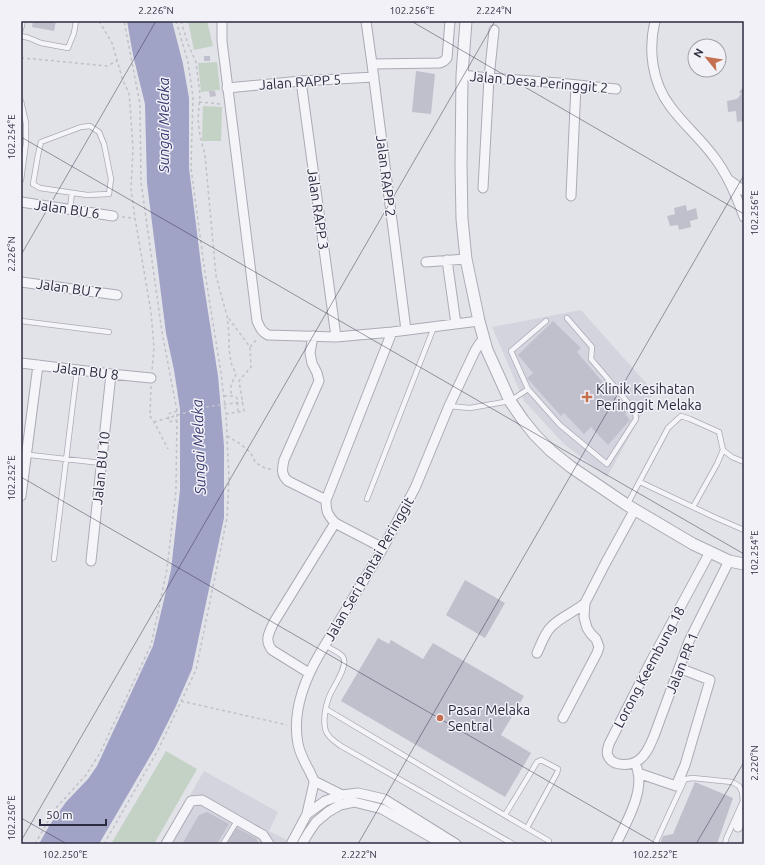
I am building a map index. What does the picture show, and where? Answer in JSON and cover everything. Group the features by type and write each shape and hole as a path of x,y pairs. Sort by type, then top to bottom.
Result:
{"street":[{"path":"222,21 222,41 227,88 259,328 268,335 336,337 392,332 479,321"},
{"name":"Jalan RAPP 2","path":"366,21 406,330"},
{"path":"372,64 440,63 444,61 447,58 450,21"},
{"path":"466,21 462,75 460,166 462,219 466,259 484,341 510,401 535,435 570,467 631,507 693,544 729,561 744,564"},
{"path":"655,21 652,51 654,70 660,89 669,106 714,157 728,180 744,217"},
{"path":"483,188 489,78 494,30"},
{"name":"Jalan Desa Peringgit 2","path":"462,75 616,89"},
{"name":"Jalan RAPP 5","path":"227,88 301,81 374,77"},
{"name":"Jalan RAPP 3","path":"301,81 336,337"},
{"path":"571,196 576,85"},
{"path":"728,180 744,191"},
{"name":"Jalan BU 6","path":"21,202 113,216"},
{"path":"426,262 466,259"},
{"path":"447,260 456,324"},
{"name":"Jalan BU 7","path":"21,282 117,294"},
{"path":"384,548 335,523 329,516 326,509 326,500 392,332"},
{"path":"314,336 310,353 312,363 317,373 318,381 284,460 282,473 284,478 288,481 326,500"},
{"name":"Jalan Seri Pantai Peringgit","path":"314,781 301,755 296,734 303,688 309,673 325,645 384,548 415,488 449,406 477,346 484,341"},
{"name":"Jalan BU 8","path":"21,363 151,378"},
{"path":"21,496 24,455 38,365"},
{"name":"Jalan BU 10","path":"91,561 111,374"},
{"path":"537,653 546,633 551,627 585,603 611,552 631,507"},
{"path":"309,673 272,650 267,639 274,622 335,523"},
{"name":"Lorong Keembung 18","path":"635,763 619,764 612,761 608,756 607,751 609,744 650,663 710,552"},
{"name":"Jalan PR 1","path":"635,763 641,759 648,750 689,641 729,561"},
{"path":"563,718 598,647 596,639 587,628 584,617 585,603"},
{"path":"638,773 676,786 685,765 710,680 679,668"},
{"path":"616,844 635,802 638,788 638,773 635,763"},
{"path":"291,844 307,814 314,781 342,795"},
{"path":"307,814 325,801 342,795 358,793 384,799 456,844"},
{"path":"166,844 191,801 202,800 263,835 269,844"},
{"path":"302,844 316,822 328,812 340,805 354,802 382,809 440,843"},
{"path":"738,827 744,813"}],"lane":[{"path":"21,28 23,21"},
{"path":"21,36 40,43 68,48 74,33 76,21"},
{"path":"21,101 26,123 26,144 21,180"},
{"path":"90,126 99,132 104,144 111,179 109,194 86,195 72,193 40,188 33,184 41,142 81,127 90,126"},
{"path":"70,209 72,193"},
{"path":"546,321 512,351 528,389 560,425 607,464 636,419 635,411 591,358 592,347 567,318"},
{"path":"21,321 109,332"},
{"path":"367,499 434,327"},
{"path":"54,559 77,370"},
{"path":"449,406 470,408 510,401 528,389"},
{"path":"631,507 640,482 668,428 681,416 719,432 723,450 717,464 693,507"},
{"path":"723,450 732,457 744,462"},
{"path":"24,455 102,463"},
{"path":"640,482 744,530"},
{"path":"325,645 344,657 345,662 329,698 326,709 324,724 328,736 341,746 512,844"},
{"path":"326,709 550,841 549,844"},
{"path":"505,815 537,762 541,760 558,769 527,828"},
{"path":"655,844 685,779 693,778 732,782 739,786 742,792 742,801 724,844"},
{"path":"223,844 237,821"}],"path":[{"path":"99,21 112,43 123,81 129,94 133,149 131,189 152,312 154,348 151,378 150,416 168,449"},
{"path":"35,844 55,809 86,775 100,753 151,645 167,569 176,490 177,411 162,332 142,182 140,104 124,21"},
{"path":"104,844 158,750 196,670 228,518 229,480 226,414 191,168 192,97 188,62 176,21"},
{"path":"182,21 188,44 196,62 200,95 198,119 200,136 205,155 216,276 227,316 231,363 236,374 230,385 231,396"},
{"path":"21,58 107,66 117,61"},
{"path":"199,102 230,104"},
{"path":"113,216 135,218"},
{"path":"226,414 244,411 239,381 251,367 250,347 227,316"},
{"path":"250,347 263,332"},
{"path":"224,396 235,396 237,398 238,412"},
{"path":"154,422 205,407 243,402"},
{"path":"177,411 168,414 169,422 177,420"},
{"path":"227,436 250,452 256,463 265,468 282,473"},
{"path":"181,701 297,727"}],"shaded area":[{"name":"Klinik Kesihatan Peringgit Melaka","path":"581,310 654,392 607,477 564,444 524,401 492,327"},
{"path":"204,771 278,812 269,831 287,840 284,844 162,844"}],"green space":[{"path":"188,21 207,21 213,46 194,50"},
{"path":"217,62 220,90 201,92 198,63"},
{"path":"203,106 222,107 221,141 202,141"},
{"path":"166,751 197,769 154,844 111,844"}],"water":[{"name":"Sungai Melaka","path":"127,21 172,21 183,64 189,98 189,168 202,273 218,376 224,446 224,518 192,669 155,748 99,844 39,844 49,826 66,802 88,779 97,766 153,646 171,570 180,490 180,409 166,333 147,183 145,104 133,55"}],"building":[{"path":"33,21 56,21 54,31 32,27"},
{"path":"204,56 210,56 210,61 204,61"},
{"path":"416,71 435,74 431,114 412,112"},
{"path":"744,86 744,121 737,122 736,111 728,112 727,101 737,99 741,94 739,92"},
{"path":"209,91 215,91 216,96 210,97"},
{"path":"686,205 687,211 696,208 698,219 690,221 691,227 679,230 678,225 670,226 667,216 675,214 674,208"},
{"path":"553,321 581,348 577,352 628,412 625,414 630,420 608,445 591,427 584,434 564,413 561,416 527,378 533,373 518,355"},
{"path":"465,580 505,603 485,638 446,615"},
{"name":"Pasar Melaka Sentral","path":"378,638 389,644 391,640 423,659 433,643 524,696 501,735 531,753 505,797 341,701"},
{"path":"695,782 733,798 717,844 660,844 663,836 673,834"},
{"path":"207,812 229,824 217,844 182,844 199,815"},
{"path":"235,827 256,838 259,844 225,844"}],"place":[{"name":"Klinik Kesihatan Peringgit Melaka","path":"587,397"},
{"name":"Pasar Melaka Sentral","path":"440,718"}]}
